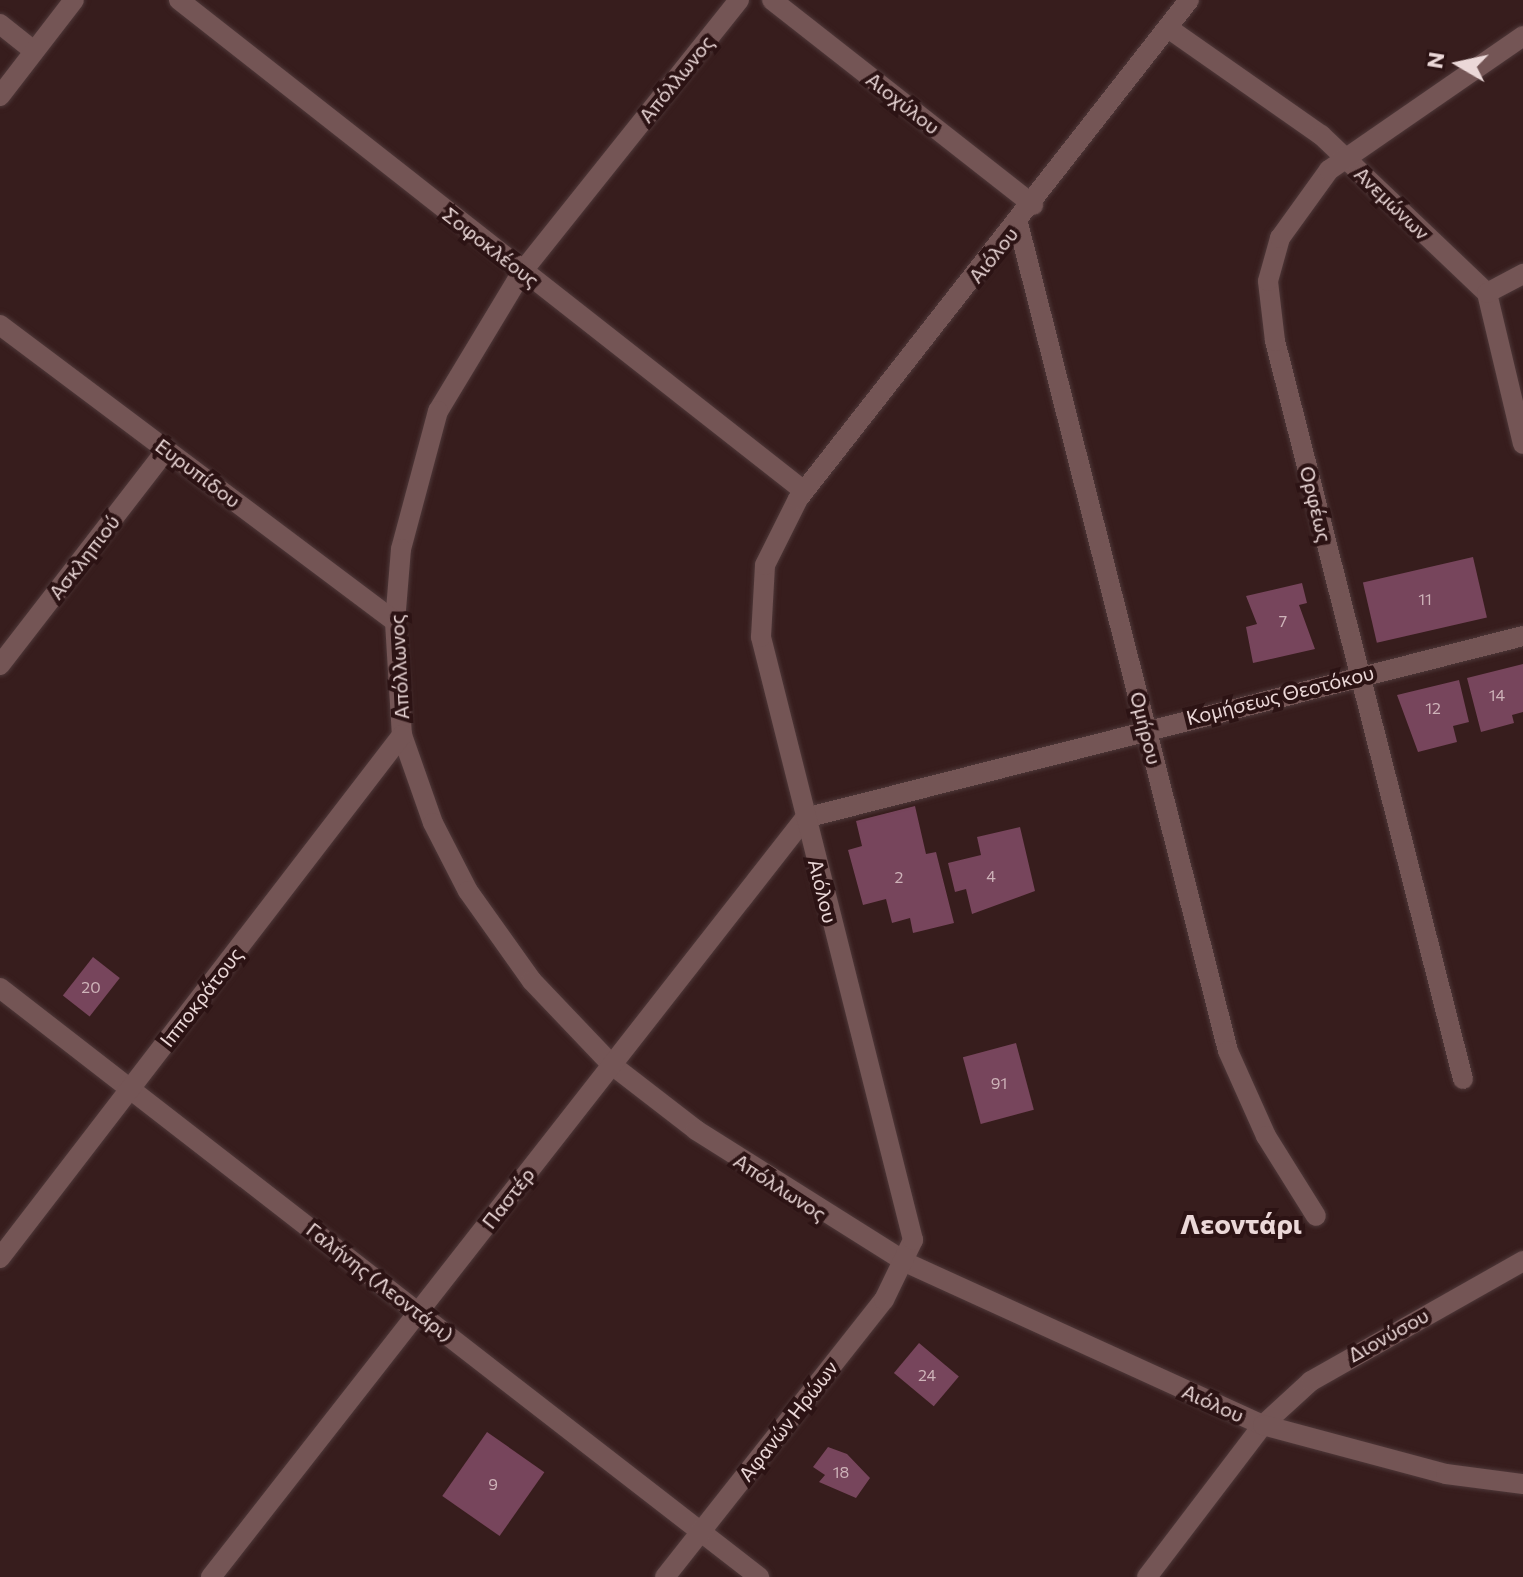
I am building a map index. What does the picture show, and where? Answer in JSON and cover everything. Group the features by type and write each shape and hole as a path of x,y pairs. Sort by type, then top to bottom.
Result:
{"street":[{"path":"0,96 74,0"},
{"name":"Σοφοκλέους","path":"179,0 804,491"},
{"name":"Απόλλωνος","path":"739,0 522,272 459,371 423,450 401,549 395,622 402,735 433,823 468,891 532,981 612,1065 748,1168 907,1263"},
{"name":"Αιοχύλου","path":"772,0 1033,205"},
{"name":"Αιόλου","path":"1189,0 1033,205 804,491 768,555 759,614 805,818 913,1240 907,1263 1263,1425 1432,1470 1523,1484"},
{"path":"0,24 34,51"},
{"name":"Ανεμώνων","path":"1168,28 1344,157 1487,293"},
{"name":"Ορφέως","path":"1463,1079 1269,308 1280,238 1344,157 1523,36"},
{"name":"Ομήρου","path":"1018,223 1235,1073 1316,1216"},
{"path":"1522,432 1487,293 1523,274"},
{"name":"Ευρυπίδου","path":"0,325 395,622"},
{"name":"Ασκληπιού","path":"0,665 167,449"},
{"name":"Κομήσεως Θεοτόκου","path":"805,818 1146,727 1523,636"},
{"name":"Ιπποκράτους","path":"0,1258 402,735"},
{"name":"Παστέρ","path":"211,1577 805,818"},
{"name":"Γαλήνης (Λεοντάρι)","path":"0,988 759,1577"},
{"name":"Διονύσου","path":"1147,1577 1263,1425 1329,1368 1523,1261"},
{"name":"Αφανών Ηρώων","path":"665,1577 702,1533 907,1263"}],"building":[{"path":"1473,557 1487,617 1377,643 1363,582"},
{"path":"1302,583 1307,603 1299,605 1315,649 1253,663 1246,627 1257,624 1246,596"},
{"path":"1523,664 1523,712 1512,715 1514,723 1481,732 1467,678"},
{"path":"1459,680 1469,722 1453,726 1457,742 1418,752 1397,695"},
{"path":"915,806 926,854 936,852 954,923 913,933 910,918 892,923 886,899 863,905 848,850 862,846 856,821"},
{"path":"1020,827 1035,891 972,914 966,889 955,892 948,863 981,855 977,837"},
{"path":"93,957 120,978 90,1017 63,996"},
{"path":"1016,1043 1034,1110 981,1124 963,1057"},
{"path":"919,1343 959,1376 934,1406 894,1373"},
{"path":"487,1432 544,1472 500,1536 442,1496"},
{"path":"828,1447 847,1454 870,1478 856,1498 819,1482 825,1475 813,1467"}],"district":[{"name":"Λεοντάρι","path":"1241,1223"}]}
